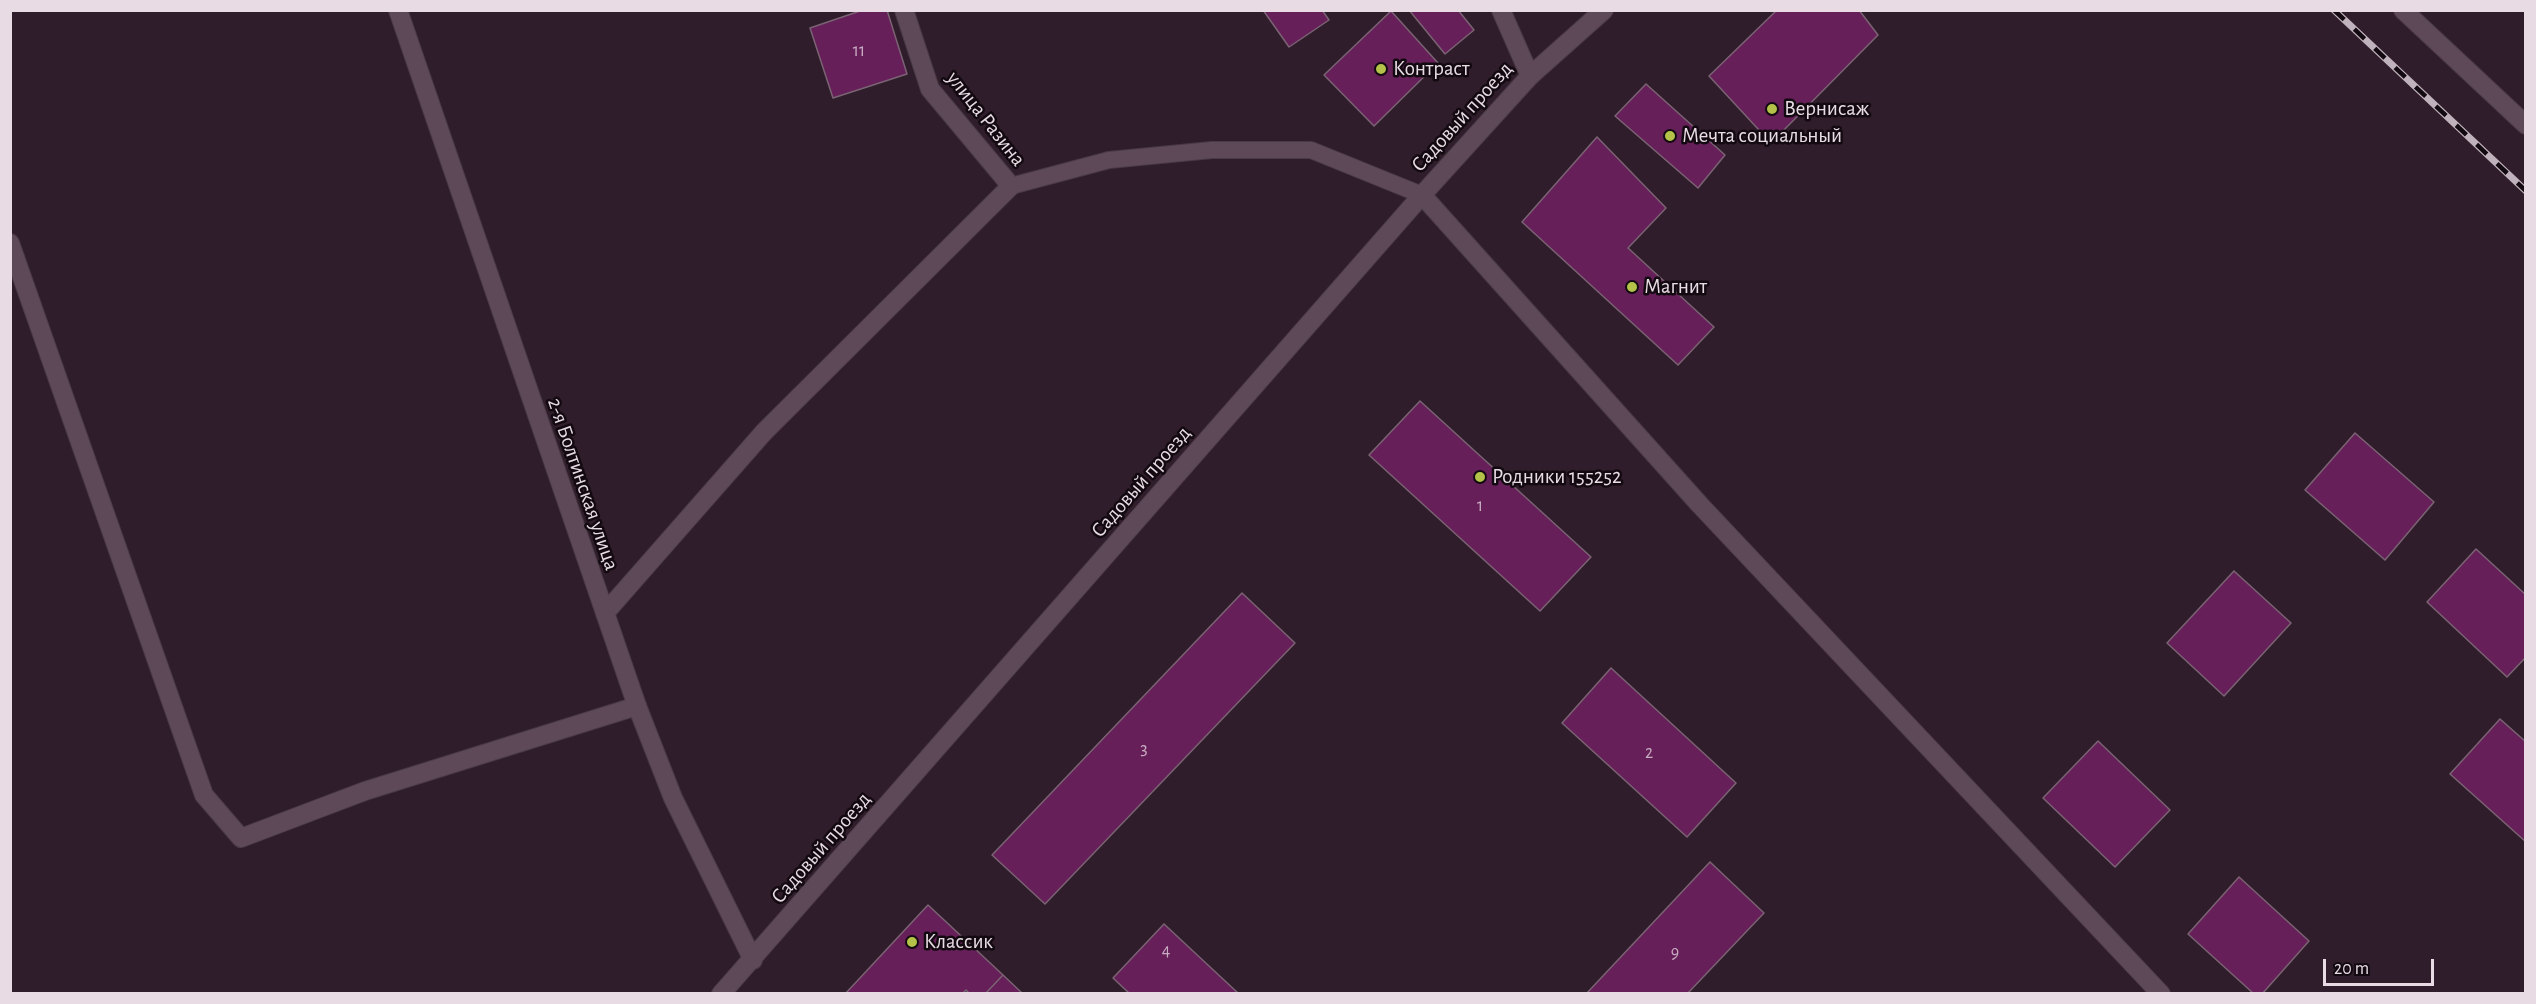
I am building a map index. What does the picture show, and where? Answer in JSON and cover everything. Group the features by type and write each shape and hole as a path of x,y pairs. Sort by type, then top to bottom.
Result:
{"street":[{"name":"2-я Болтинская улица","path":"398,10 637,706 673,798 753,960"},
{"name":"улица Разина","path":"904,10 930,89 1011,186"},
{"path":"1501,10 1530,76"},
{"name":"Садовый проезд","path":"722,993 1422,195 1530,76 1604,10"},
{"path":"2403,10 2526,125"},
{"path":"604,614 764,432 1011,186"},
{"path":"1422,195 1700,505 2161,993"},
{"path":"10,243 204,795 241,838 365,790 637,706"}],"lane":[{"path":"1011,186 1108,160 1212,150 1311,150 1422,195"}],"building":[{"path":"863,10 887,10 907,74 833,98 810,28"},
{"path":"1263,10 1322,10 1329,20 1289,47"},
{"path":"1409,10 1458,10 1474,30 1445,54"},
{"name":"Вернисаж","path":"1777,10 1859,10 1878,35 1771,143 1709,76"},
{"name":"Контраст","path":"1391,11 1438,63 1374,126 1324,75"},
{"name":"Мечта социальный","path":"1646,84 1725,155 1698,188 1615,116"},
{"name":"Магнит","path":"1597,137 1666,208 1628,248 1714,327 1678,365 1522,222"},
{"path":"1420,401 1591,557 1540,611 1369,455"},
{"path":"2355,433 2434,502 2385,560 2305,490"},
{"path":"2476,549 2526,595 2526,657 2507,677 2427,602"},
{"path":"2234,571 2291,623 2224,696 2167,643"},
{"path":"1242,593 1295,643 1045,904 992,855"},
{"path":"1611,668 1736,783 1687,837 1562,723"},
{"path":"2500,719 2526,742 2526,842 2450,774"},
{"path":"2098,741 2170,810 2115,867 2043,798"},
{"path":"1710,862 1764,913 1687,994 1586,994"},
{"path":"2239,877 2309,941 2262,994 2254,994 2188,934"},
{"path":"928,905 1003,975 985,994 970,994 966,990 962,994 845,994"},
{"path":"1164,924 1239,994 1130,994 1113,978"},
{"path":"1003,975 1023,994 985,994"}],"railway":[{"path":"2334,10 2526,191"}],"place":[{"name":"Контраст","path":"1381,69"},
{"name":"Вернисаж","path":"1772,109"},
{"name":"Мечта социальный","path":"1670,136"},
{"name":"Магнит","path":"1632,287"},
{"name":"Родники 155252","path":"1480,477"},
{"name":"Классик","path":"912,942"}]}
